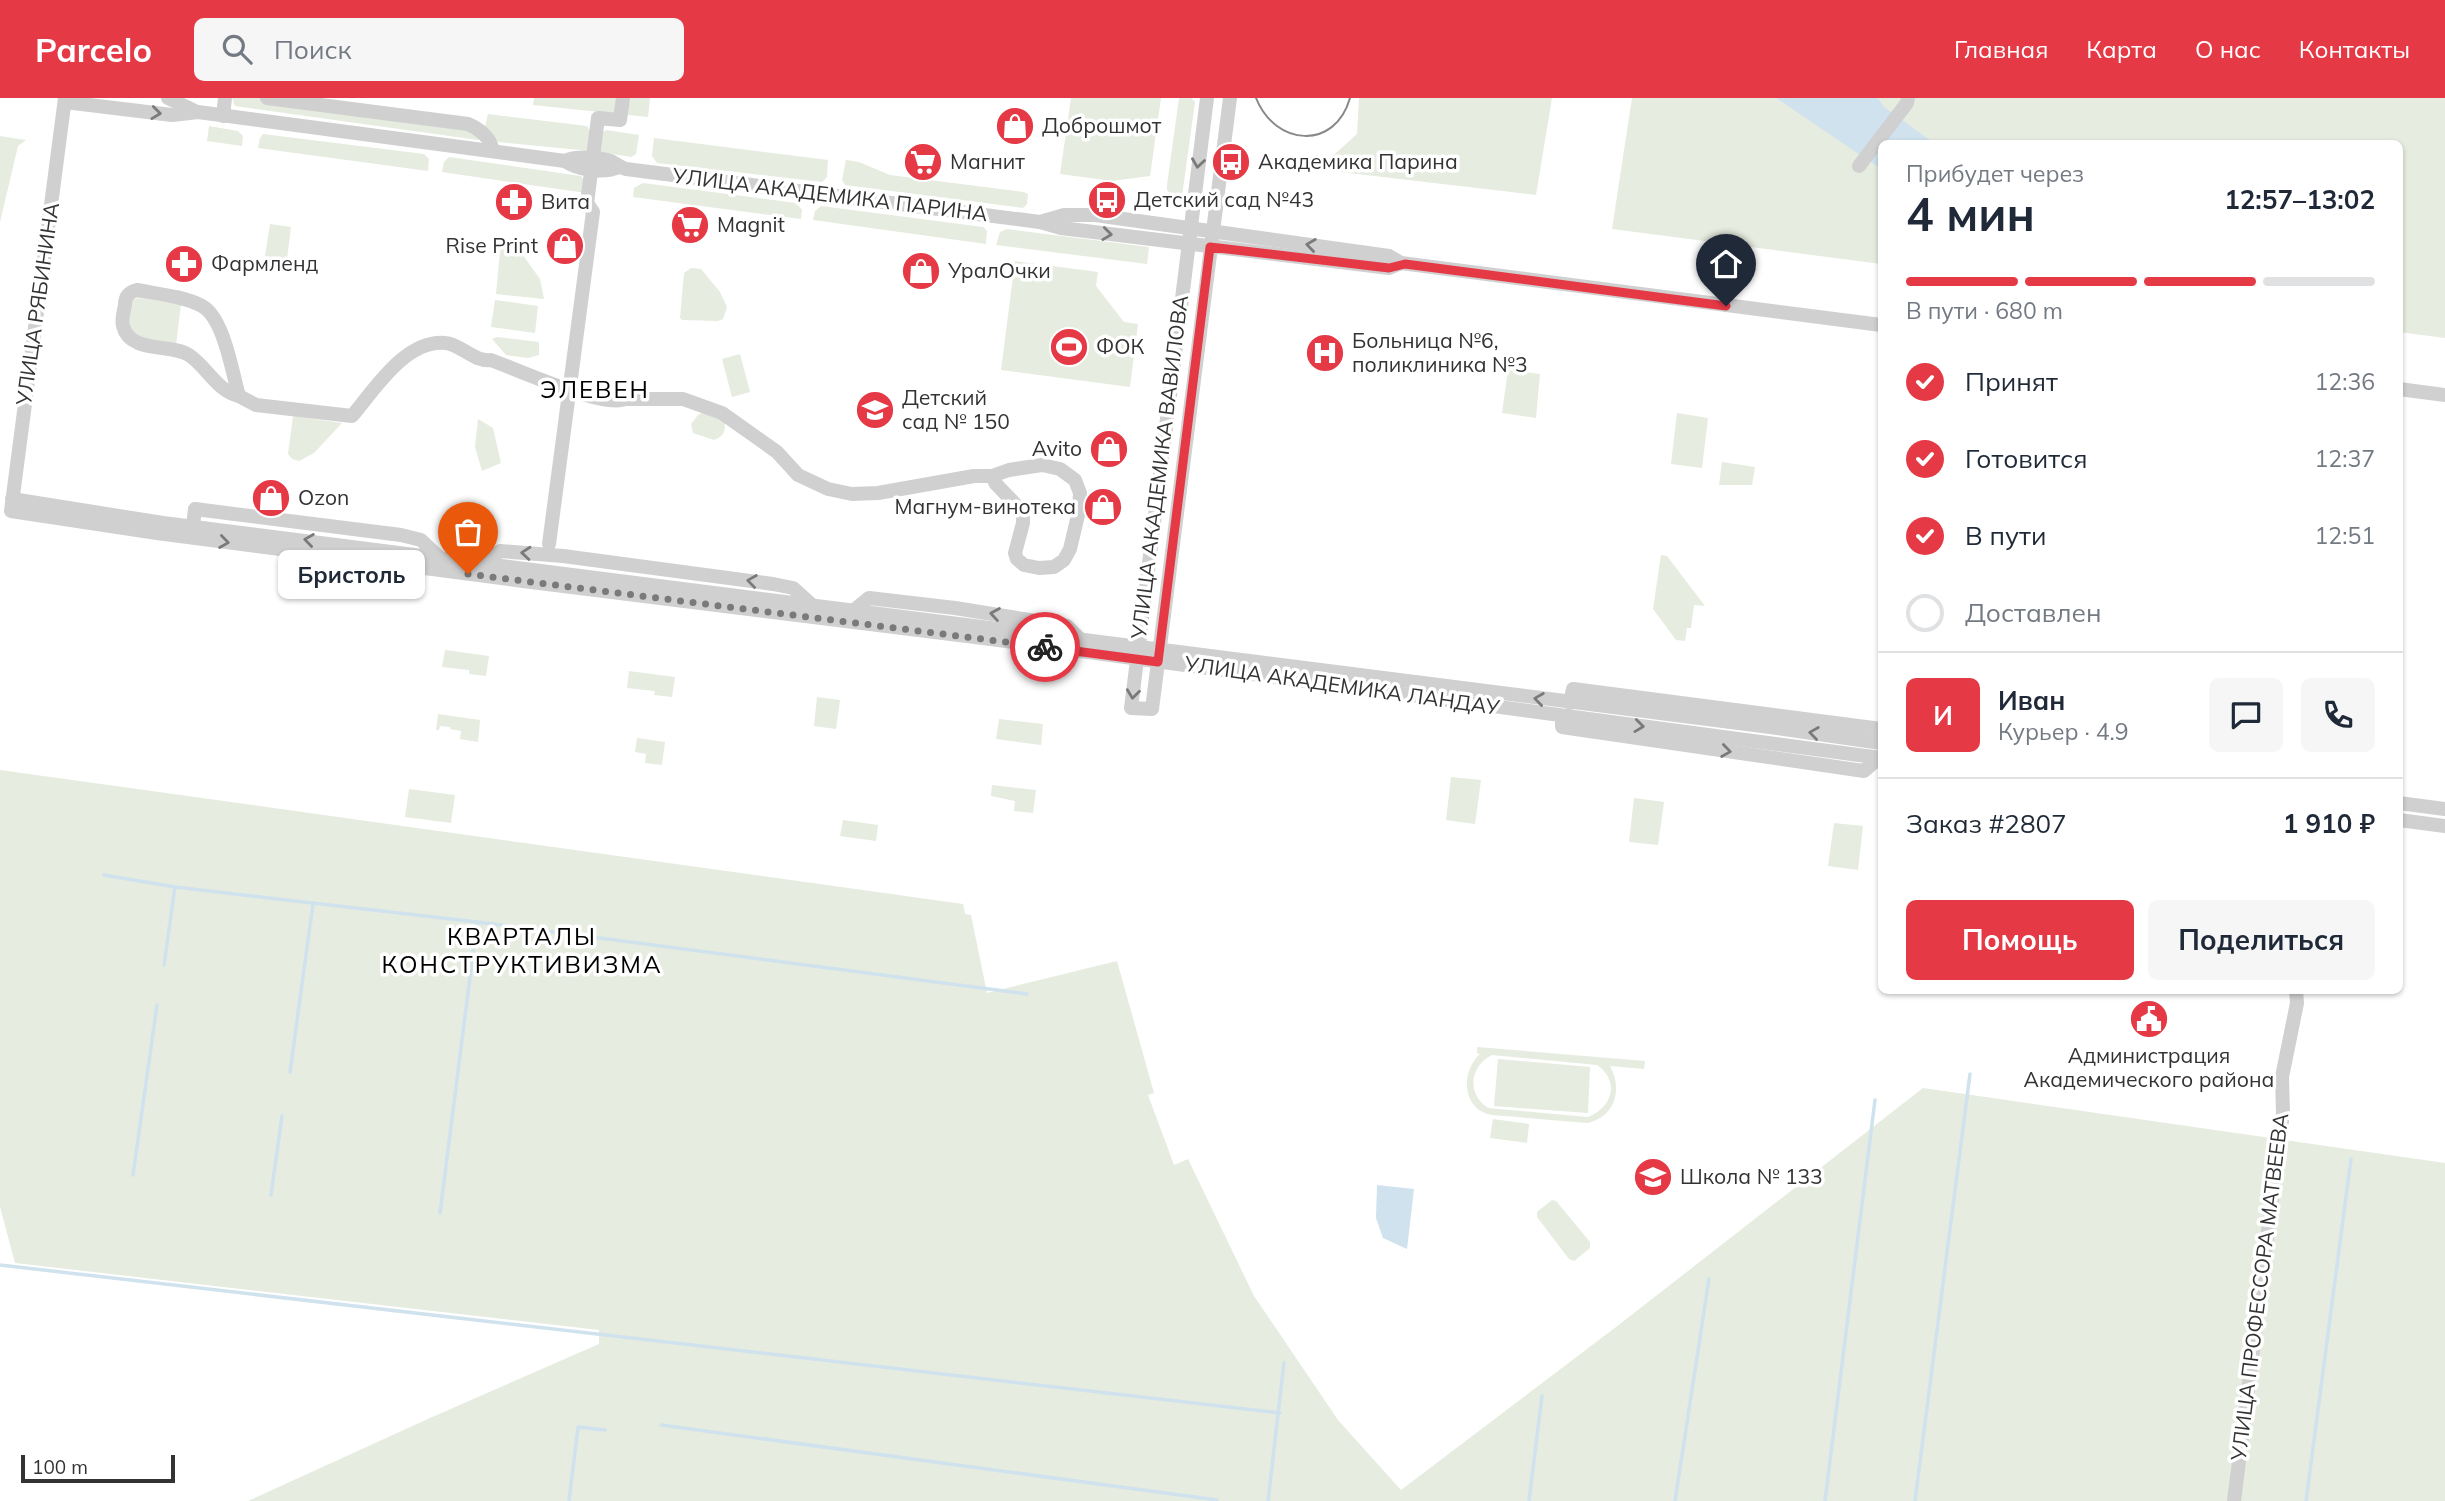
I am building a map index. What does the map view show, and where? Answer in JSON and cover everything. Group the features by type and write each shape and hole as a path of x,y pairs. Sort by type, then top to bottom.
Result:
{"street":[{"name":"УЛИЦА АКАДЕМИКА ПАРИНА","path":"168,98 198,112"},
{"path":"223,116 225,98"},
{"path":"267,98 468,124 476,127 490,142 492,151"},
{"path":"549,544 593,212 587,203 598,118 620,120 623,98"},
{"name":"УЛИЦА АКАДЕМИКА ВАВИЛОВА","path":"1207,98 1131,708 1152,709 1230,98"},
{"name":"УЛИЦА АКАДЕМИКА ПАРИНА","path":"65,100 172,115 198,112 565,161 572,166 593,164 611,171 619,167 1210,247 1389,268 1401,263"},
{"name":"УЛИЦА РЯБИНИНА","path":"12,505 65,100"},
{"path":"1878,140 1905,104"},
{"path":"1859,166 1878,140"},
{"name":"УЛИЦА АКАДЕМИКА ПАРИНА","path":"1040,222 1064,215 1094,215 1389,256 1401,263 1878,325"},
{"path":"239,396 218,323 205,307 137,290 130,292 125,298 123,326 131,338 144,345 178,350 190,356 231,394 256,405 352,416 403,358 421,348 448,343 482,361 491,360 593,398 618,402 625,399 674,399 707,407 722,413 777,452 798,475 828,489 852,494 878,493 974,476 992,477 1009,470 1042,465 1060,469 1075,480 1080,493 1079,511 1070,548 1064,560 1054,567 1039,568 1024,565 1017,559 1014,553 1023,514 992,477"},
{"path":"2403,390 2445,395"},
{"name":"УЛИЦА АКАДЕМИКА ЛАНДАУ","path":"12,505 193,525 853,611 869,598 955,607 1067,626 1081,640 1138,653"},
{"name":"УЛИЦА АКАДЕМИКА ЛАНДАУ","path":"12,505 157,533 523,582 1138,653 1562,722 1878,753"},
{"name":"УЛИЦА АКАДЕМИКА ЛАНДАУ","path":"1159,656 1571,696 1878,752"},
{"path":"1571,696 1878,729"},
{"path":"2403,804 2445,809"},
{"path":"2403,820 2445,825"},
{"name":"УЛИЦА ПРОФЕССОРА МАТВЕЕВА","path":"2234,1501 2283,1113 2282,1077 2297,1003 2296,994"}],"shaded area":[{"path":"232,98 261,98 467,128 480,137 478,140 235,106"},
{"path":"534,98 650,98 648,117 533,105"},
{"path":"1071,98 1161,98 1150,176 1112,181 1060,174"},
{"path":"1179,98 1191,98 1195,102 1182,196 1173,196 1167,190 1167,185"},
{"path":"1359,98 1552,98 1536,195 1323,170 1327,161 1357,134"},
{"path":"1632,98 2445,98 2445,338 2403,333 2403,140 1878,140 1878,264 1612,229"},
{"path":"488,114 587,126 592,134 590,151 498,142 485,127"},
{"path":"209,126 238,131 243,136 242,146 207,141"},
{"path":"606,130 639,135 636,154 631,157 600,152 602,133"},
{"path":"263,134 424,154 429,159 428,171 258,148"},
{"path":"0,136 26,140 18,146 0,222"},
{"path":"654,138 828,160 827,177 822,182 657,163 652,156"},
{"path":"449,157 581,176 587,185 586,193 442,172 444,162"},
{"path":"846,160 859,162 890,175 1024,192 1028,194 1027,204 1023,208 845,185 842,180"},
{"path":"643,183 796,203 802,210 801,219 633,197 634,188"},
{"path":"821,206 983,227 987,231 986,244 813,220 815,211"},
{"path":"270,224 291,227 287,259 265,256"},
{"path":"1007,229 1149,247 1147,264 996,245 1000,232"},
{"path":"504,246 517,247 540,279 544,299 496,294 500,251"},
{"name":"ФОК","path":"1015,261 1098,272 1096,286 1124,322 1138,324 1130,387 1001,370"},
{"path":"691,268 701,269 720,292 727,307 723,319 718,321 680,318 684,273"},
{"path":"139,298 181,304 176,345 144,341 128,327 131,300"},
{"path":"495,300 538,306 535,333 491,327"},
{"path":"497,337 539,342 539,355 528,358 506,355 492,339"},
{"path":"740,354 750,392 732,397 722,359"},
{"path":"1508,370 1540,374 1536,418 1502,413"},
{"path":"706,411 725,422 723,433 714,440 693,433 691,424 698,415"},
{"path":"1677,413 1708,418 1702,468 1671,464"},
{"path":"293,416 342,423 314,453 299,461 288,454"},
{"path":"478,419 493,428 501,463 482,471 475,447"},
{"path":"1722,462 1755,467 1752,485 1719,485"},
{"path":"1661,555 1667,556 1705,606 1694,605 1691,628 1687,628 1685,641 1676,640 1653,609"},
{"path":"445,650 489,656 486,676 469,674 469,670 442,667"},
{"path":"629,671 675,677 672,697 654,695 655,691 627,688"},
{"path":"817,697 840,700 836,729 814,726"},
{"path":"438,714 480,720 478,742 460,739 461,731 450,727 440,726 439,730 436,730"},
{"path":"999,719 1043,724 1041,745 996,739"},
{"path":"637,738 665,742 662,765 645,763 646,754 635,752"},
{"path":"0,770 963,904 965,914 971,915 987,993 1117,961 1154,1093 1148,1095 1174,1165 1188,1159 1254,1296 1338,1420 1401,1490 1923,1088 2445,1163 2445,1501 248,1501 599,1344 599,1330 15,1263 0,1207"},
{"path":"1451,777 1481,780 1475,824 1446,820"},
{"path":"992,785 1036,790 1033,813 1014,811 1015,801 991,796"},
{"path":"409,789 455,795 451,823 405,817"},
{"path":"1634,798 1664,802 1658,845 1629,842"},
{"path":"843,820 878,825 876,841 840,836"},
{"path":"1834,823 1863,826 1858,870 1828,866"},
{"path":"1477,1047 1645,1061 1644,1069 1610,1066 1616,1084 1614,1101 1604,1115 1587,1123 1482,1112 1475,1106 1467,1089 1469,1070 1480,1054 1477,1053","holes":["1492,1055 1597,1065 1609,1078 1610,1093 1603,1107 1588,1117 1488,1108 1476,1095 1474,1088 1475,1073"]},
{"path":"1498,1059 1590,1067 1588,1113 1494,1106"},
{"path":"1493,1119 1529,1124 1527,1143 1490,1138"},
{"path":"1552,1200 1556,1201 1590,1242 1590,1248 1574,1261 1569,1259 1537,1217 1537,1212"}],"water":[{"path":"1776,98 1878,98 1884,107 1930,140 1878,140 1878,167"},
{"path":"1377,1185 1414,1189 1407,1249 1383,1238 1376,1218"}],"waterway":[{"path":"104,875 175,887 477,922 1027,994"},
{"path":"164,965 175,887"},
{"path":"290,1072 313,904"},
{"path":"440,1213 477,922"},
{"path":"133,1175 157,1005"},
{"path":"1915,1501 1970,1074"},
{"path":"1825,1501 1875,1100"},
{"path":"271,1195 282,1116"},
{"path":"2306,1501 2351,1159"},
{"path":"0,1265 1280,1413"},
{"path":"1675,1501 1709,1279"},
{"path":"1268,1501 1284,1363"},
{"path":"1529,1501 1542,1396"},
{"path":"661,1425 1217,1500"},
{"path":"569,1501 578,1427 605,1430"}],"tram line":[{"path":"1256,98 1265,114 1277,126 1304,136 1319,134 1332,127 1342,115 1350,98"}],"way so far":[{"path":"468,574 1045,647"}],"place":[{"name":"Доброшмот","path":"1015,126"},
{"name":"Магнит","path":"923,162"},
{"name":"Академика Парина","path":"1231,162"},
{"name":"Детский сад №43","path":"1107,200"},
{"name":"Вита","path":"514,202"},
{"name":"Magnit","path":"690,225"},
{"name":"Rise Print","path":"565,246"},
{"name":"Фармленд","path":"184,264"},
{"name":"УралОчки","path":"921,271"},
{"name":"ФОК","path":"1069,347"},
{"name":"Больница №6, поликлиника №3","path":"1325,353"},
{"name":"Детский сад № 150","path":"875,410"},
{"name":"Avito","path":"1109,449"},
{"name":"Ozon","path":"271,498"},
{"name":"Магнум-винотека","path":"1103,507"},
{"name":"Бристоль","path":"468,574"},
{"name":"Администрация Академического района","path":"2149,1019"},
{"name":"Школа № 133","path":"1653,1177"}],"district":[{"name":"ЭЛЕВЕН","path":"595,390"},
{"name":"КВАРТАЛЫ КОНСТРУКТИВИЗМА","path":"522,951"}],"route":[{"path":"1045,647 1158,662 1210,247 1389,268 1401,263 1726,306"}]}
